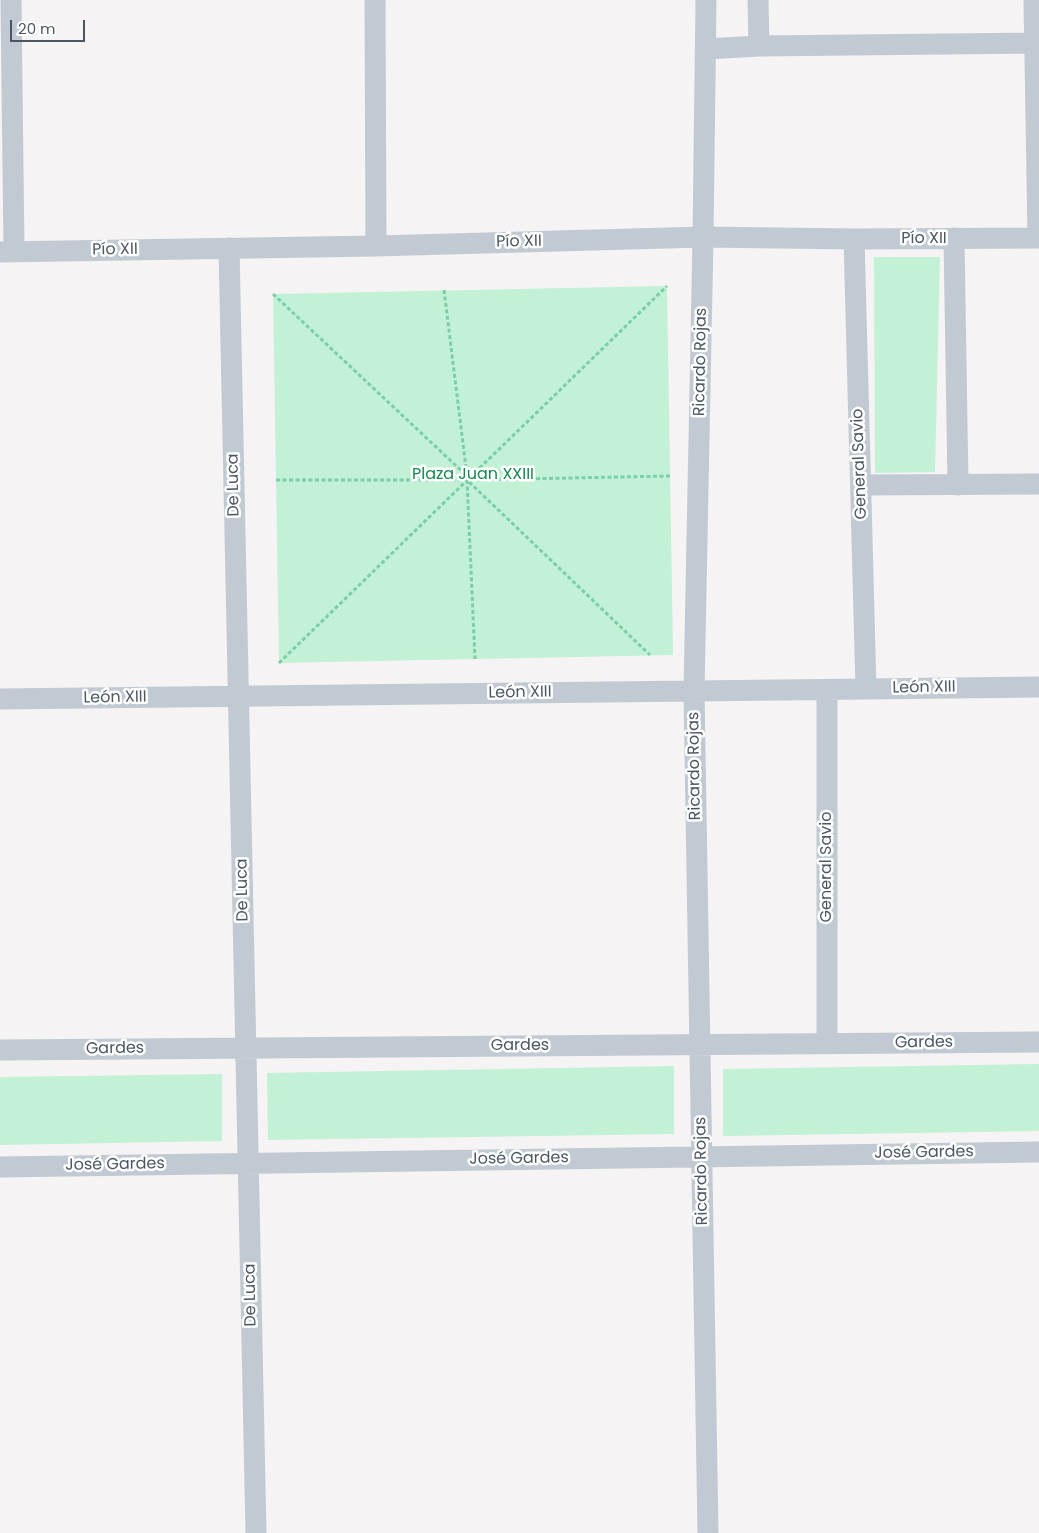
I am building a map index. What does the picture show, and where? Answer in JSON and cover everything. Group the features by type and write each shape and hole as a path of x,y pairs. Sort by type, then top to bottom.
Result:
{"street":[{"path":"7,251 11,0"},
{"path":"375,0 376,246"},
{"name":"Ricardo Rojas","path":"706,0 694,691 708,1533"},
{"path":"758,0 759,46"},
{"path":"1034,0 1037,43 1039,238"},
{"path":"706,49 759,46 1037,43"},
{"name":"Pío XII","path":"7,251 376,246 703,237 854,239 1039,238"},
{"path":"954,238 958,484"},
{"name":"General Savio","path":"854,239 866,689"},
{"name":"De Luca","path":"229,248 256,1533"},
{"path":"860,485 1039,484"},
{"name":"León XIII","path":"0,699 1039,687"},
{"name":"General Savio","path":"827,690 827,1044"},
{"name":"Gardes","path":"0,1050 1039,1042"},
{"name":"José Gardes","path":"0,1167 1039,1152"}],"path":[{"path":"279,663 467,478 667,286"},
{"path":"444,290 467,478 475,659"},
{"path":"273,294 650,655"},
{"path":"276,480 670,476"}],"green space":[{"path":"874,257 940,257 935,472 875,473"},
{"name":"Plaza Juan XXIII","path":"667,286 673,655 279,663 273,294"},
{"path":"1039,1064 1039,1131 723,1136 723,1069"},
{"path":"674,1066 674,1134 268,1140 267,1073"},
{"path":"222,1074 222,1141 0,1145 0,1077"}]}
